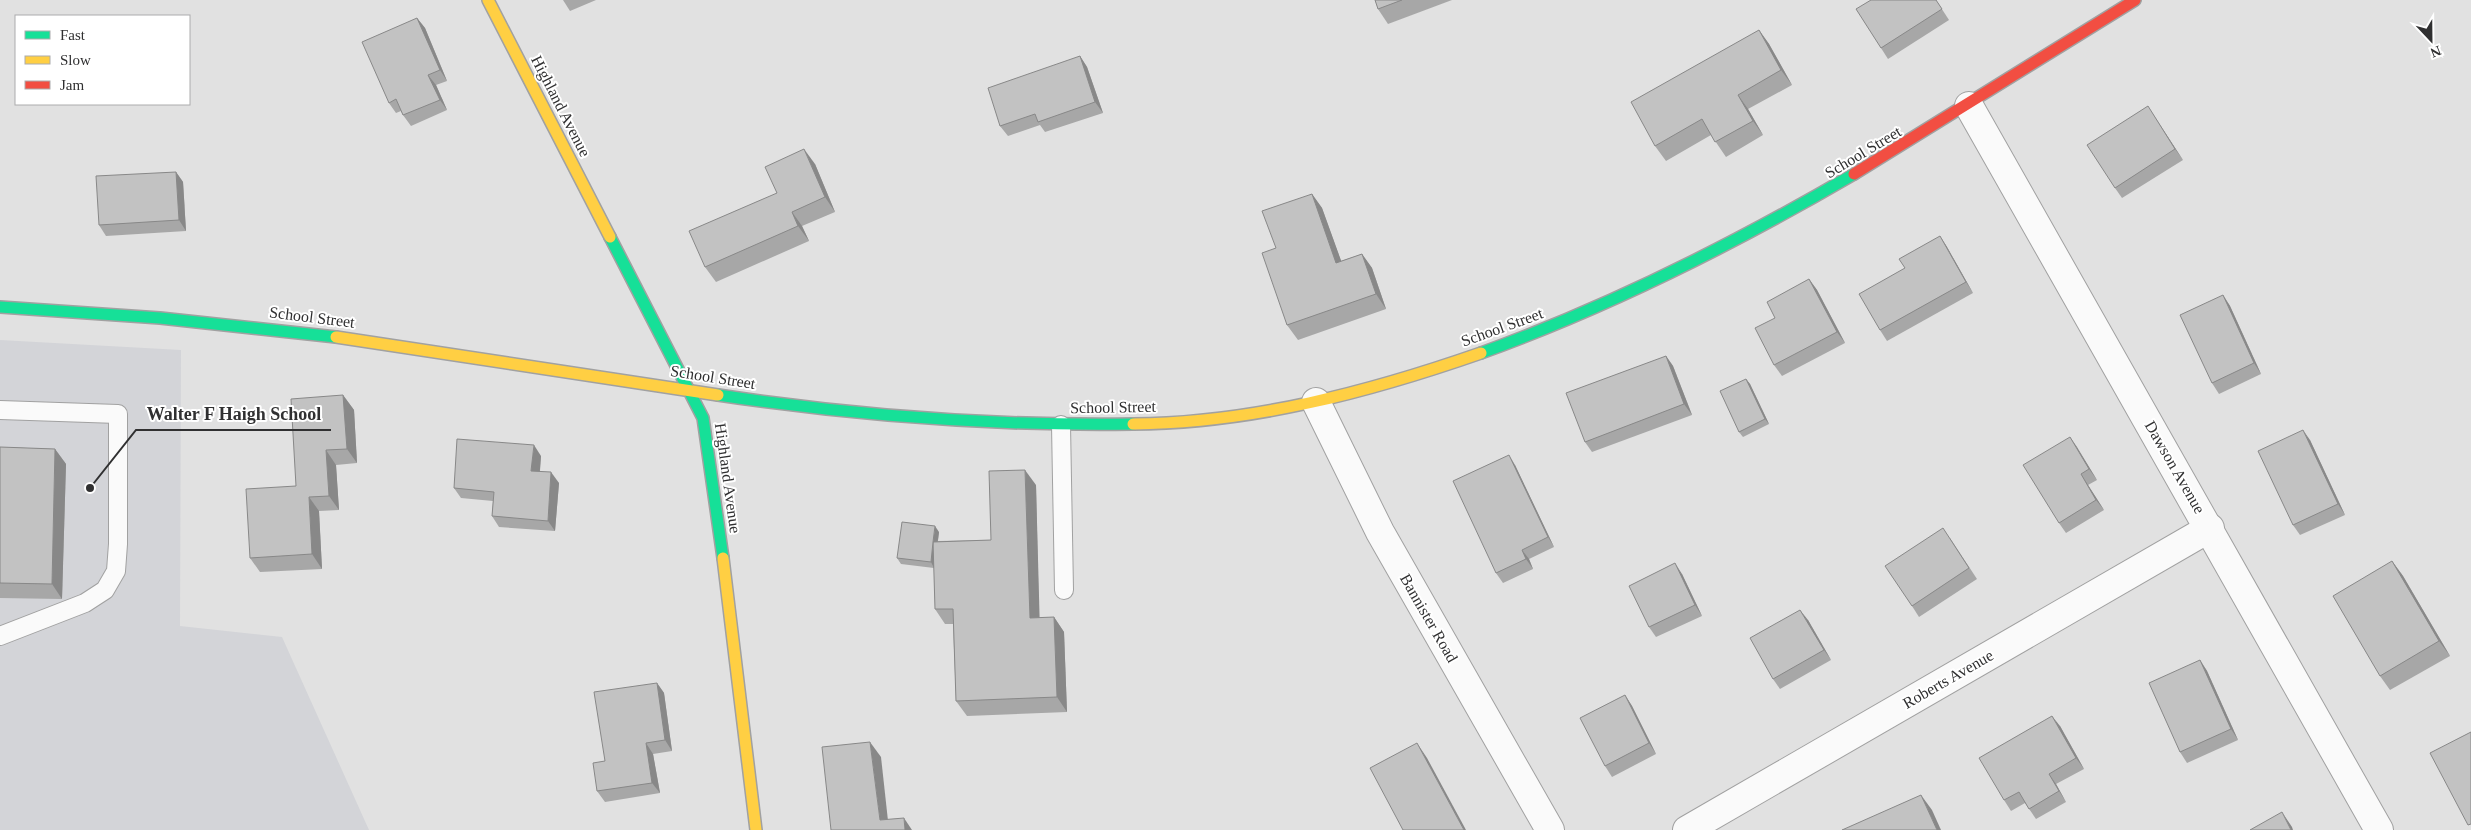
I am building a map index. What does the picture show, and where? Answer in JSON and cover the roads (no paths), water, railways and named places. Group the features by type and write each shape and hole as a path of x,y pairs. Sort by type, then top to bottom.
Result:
{"street":[{"name":"Highland Avenue","path":"488,0 703,418 711,466 756,830"},
{"name":"School Street","path":"0,308 231,324 428,349 804,408 863,414 991,423 1061,425 1164,422 1246,414 1316,402 1402,379 1478,355 1550,328 1637,290 1815,199 1969,106 2135,0"},
{"name":"Dawson Avenue","path":"1969,106 2210,528 2379,830"},
{"name":"Bannister Road","path":"1316,402 1380,532 1550,830"},
{"name":"Roberts Avenue","path":"1686,830 2210,528"}],"lane":[{"path":"0,410 118,414 118,544 116,571 105,590 85,603 0,636"},
{"path":"1061,425 1064,590"}],"place":[{"name":"Walter F Haigh School","path":"90,488"}]}
